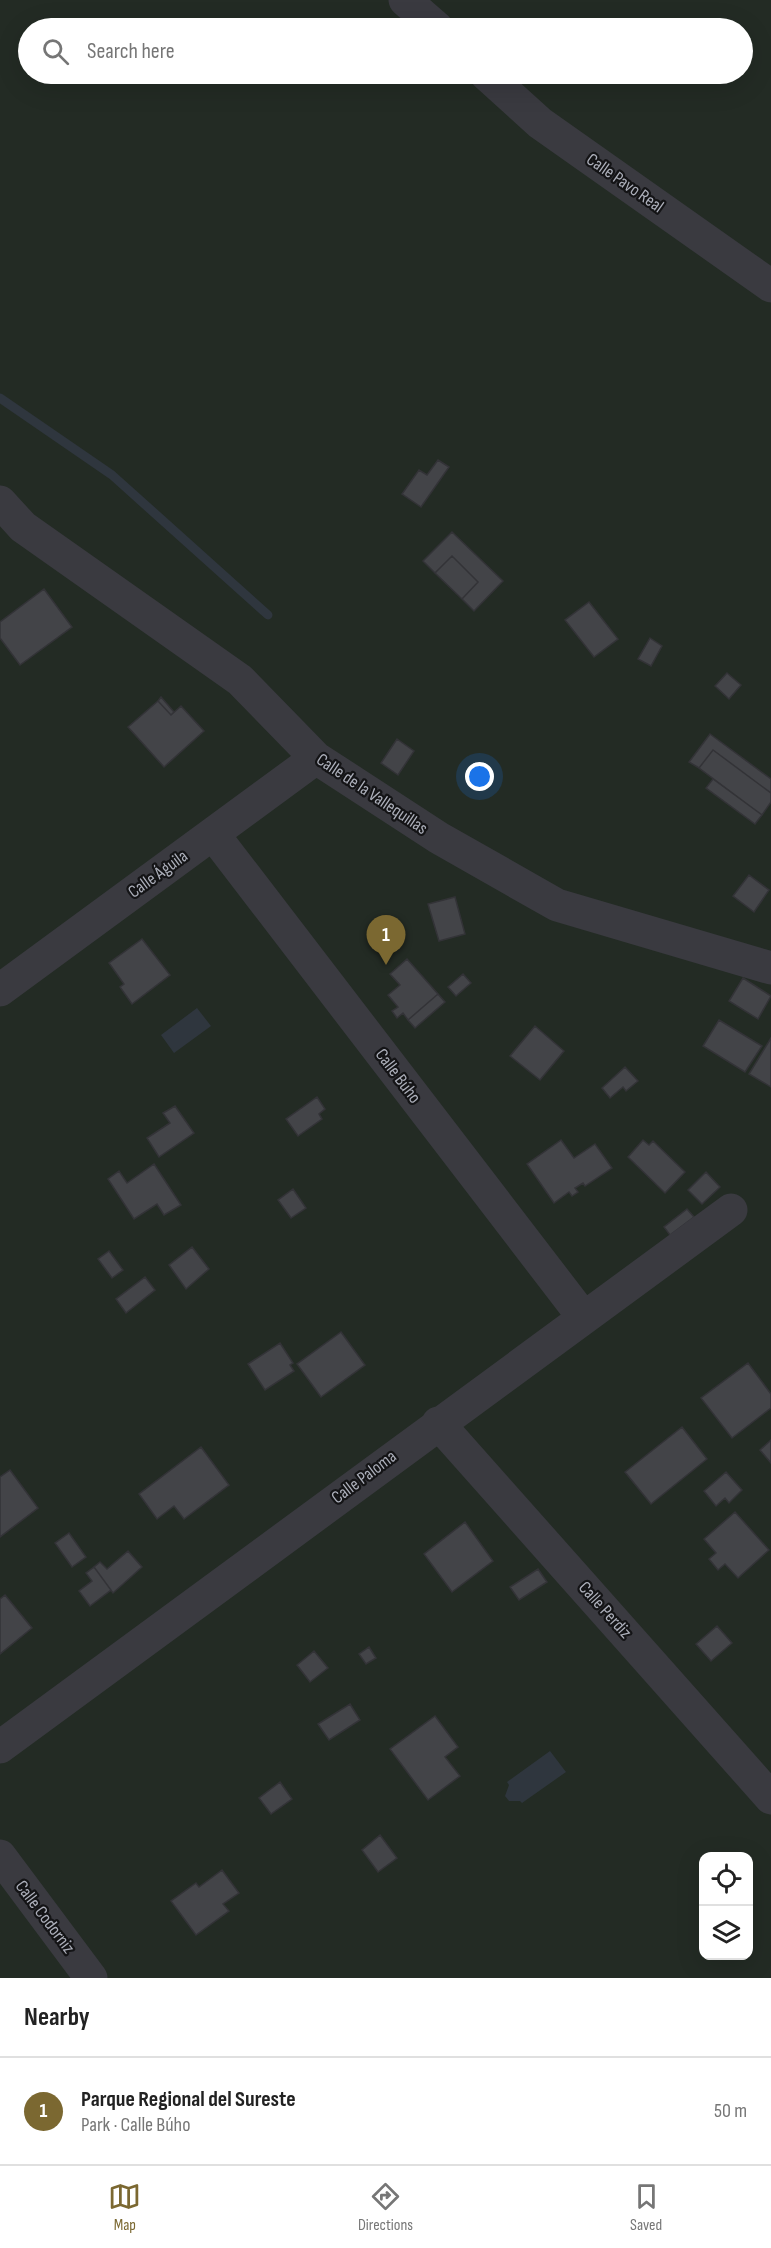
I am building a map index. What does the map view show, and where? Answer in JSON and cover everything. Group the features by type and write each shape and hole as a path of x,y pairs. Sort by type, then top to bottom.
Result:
{"street":[{"name":"Calle Pavo Real","path":"497,84 540,123 771,286"},
{"name":"Calle de la Vallequillas","path":"0,502 23,527 240,680 316,758 439,838 557,905 771,968"},
{"name":"Calle Águila","path":"0,990 316,758"},
{"name":"Calle Búho","path":"213,834 584,1318"},
{"name":"Calle Paloma","path":"0,1747 438,1423 731,1210"},
{"name":"Calle Perdiz","path":"438,1423 771,1798"},
{"name":"Calle Codorniz","path":"0,1856 91,1978"}],"shaded area":[{"path":"0,0 771,0 771,1978 0,1978"},
{"path":"197,1008 211,1026 174,1053 161,1035"},
{"path":"550,1751 566,1772 522,1803 509,1801 505,1796 509,1785 507,1782"}],"building":[{"path":"438,460 449,467 421,507 402,494 419,470 427,475"},
{"path":"452,532 503,581 474,611 462,599 478,582 452,556 435,573 423,561"},
{"path":"452,556 478,582 462,599 435,573"},
{"path":"44,589 72,627 20,665 0,638 0,622"},
{"path":"589,602 618,639 594,657 565,620"},
{"path":"650,638 662,646 651,666 638,659"},
{"path":"727,673 741,685 729,699 715,686"},
{"path":"161,697 174,712 171,715 158,701"},
{"path":"158,701 171,715 181,706 204,731 164,767 128,727"},
{"path":"710,734 771,779 771,793 713,750 699,768 689,762"},
{"path":"397,739 414,751 398,775 381,763"},
{"path":"713,750 771,793 771,802 762,815 699,768"},
{"path":"713,779 762,815 755,824 706,788"},
{"path":"749,875 769,890 754,912 733,896"},
{"path":"455,897 465,934 439,941 428,904"},
{"path":"142,939 170,975 132,1004 120,987 124,984 109,963"},
{"path":"407,959 438,994 408,1020 403,1013 397,1018 392,1011 398,1007 388,995 400,985 390,974"},
{"path":"463,974 471,983 456,996 448,987"},
{"path":"743,978 771,996 758,1019 729,1001"},
{"path":"438,994 445,1002 415,1028 408,1020"},
{"path":"719,1020 762,1046 745,1072 703,1046"},
{"path":"535,1026 564,1051 540,1080 510,1056"},
{"path":"771,1038 771,1087 749,1074"},
{"path":"625,1067 638,1081 626,1091 623,1087 610,1098 602,1088"},
{"path":"317,1097 325,1109 319,1114 322,1119 298,1136 286,1119"},
{"path":"175,1106 194,1133 159,1157 147,1138 170,1123 163,1113"},
{"path":"561,1140 574,1158 595,1144 612,1168 585,1186 583,1183 575,1188 578,1192 572,1196 569,1192 554,1203 527,1164"},
{"path":"643,1140 649,1145 653,1141 685,1172 665,1193 628,1157"},
{"path":"154,1164 181,1205 164,1215 157,1204 134,1219 108,1179 119,1171 127,1183"},
{"path":"706,1172 720,1187 702,1204 688,1190"},
{"path":"293,1189 306,1208 291,1218 278,1200"},
{"path":"687,1209 694,1217 670,1235 664,1227"},
{"path":"192,1247 209,1269 186,1289 169,1265"},
{"path":"109,1251 123,1270 112,1278 98,1259"},
{"path":"145,1277 155,1290 126,1313 116,1299"},
{"path":"341,1332 365,1365 321,1397 297,1364"},
{"path":"280,1343 293,1363 290,1365 294,1371 265,1390 248,1364"},
{"path":"748,1363 771,1394 771,1408 732,1438 701,1398"},
{"path":"682,1427 707,1459 651,1504 625,1472"},
{"path":"771,1440 771,1463 760,1450"},
{"path":"201,1447 229,1485 184,1519 174,1506 157,1519 139,1494"},
{"path":"10,1470 38,1508 0,1537 0,1477"},
{"path":"726,1472 742,1490 729,1503 725,1498 716,1506 704,1491"},
{"path":"735,1512 769,1550 738,1578 725,1564 718,1570 709,1559 716,1553 704,1539"},
{"path":"465,1522 493,1561 452,1592 424,1554"},
{"path":"69,1533 86,1557 72,1567 55,1543"},
{"path":"128,1551 142,1567 113,1593 94,1567 100,1562 107,1569"},
{"path":"94,1567 111,1590 90,1606 79,1591 92,1581 86,1573"},
{"path":"538,1569 547,1582 519,1600 510,1587"},
{"path":"5,1595 32,1628 0,1654 0,1599"},
{"path":"717,1626 732,1643 711,1661 696,1644"},
{"path":"369,1647 376,1658 366,1664 359,1654"},
{"path":"314,1651 328,1668 310,1682 297,1665"},
{"path":"350,1704 360,1720 329,1740 318,1724"},
{"path":"435,1716 458,1747 445,1757 460,1776 428,1800 390,1749"},
{"path":"280,1782 292,1799 271,1814 259,1798"},
{"path":"380,1835 397,1858 378,1872 362,1850"},
{"path":"222,1870 239,1893 223,1904 229,1911 196,1935 171,1901 196,1883 199,1887"}],"waterway":[{"path":"0,398 112,475 268,615"}],"place":[{"name":"Parque Regional del Sureste","path":"386,965"}]}
